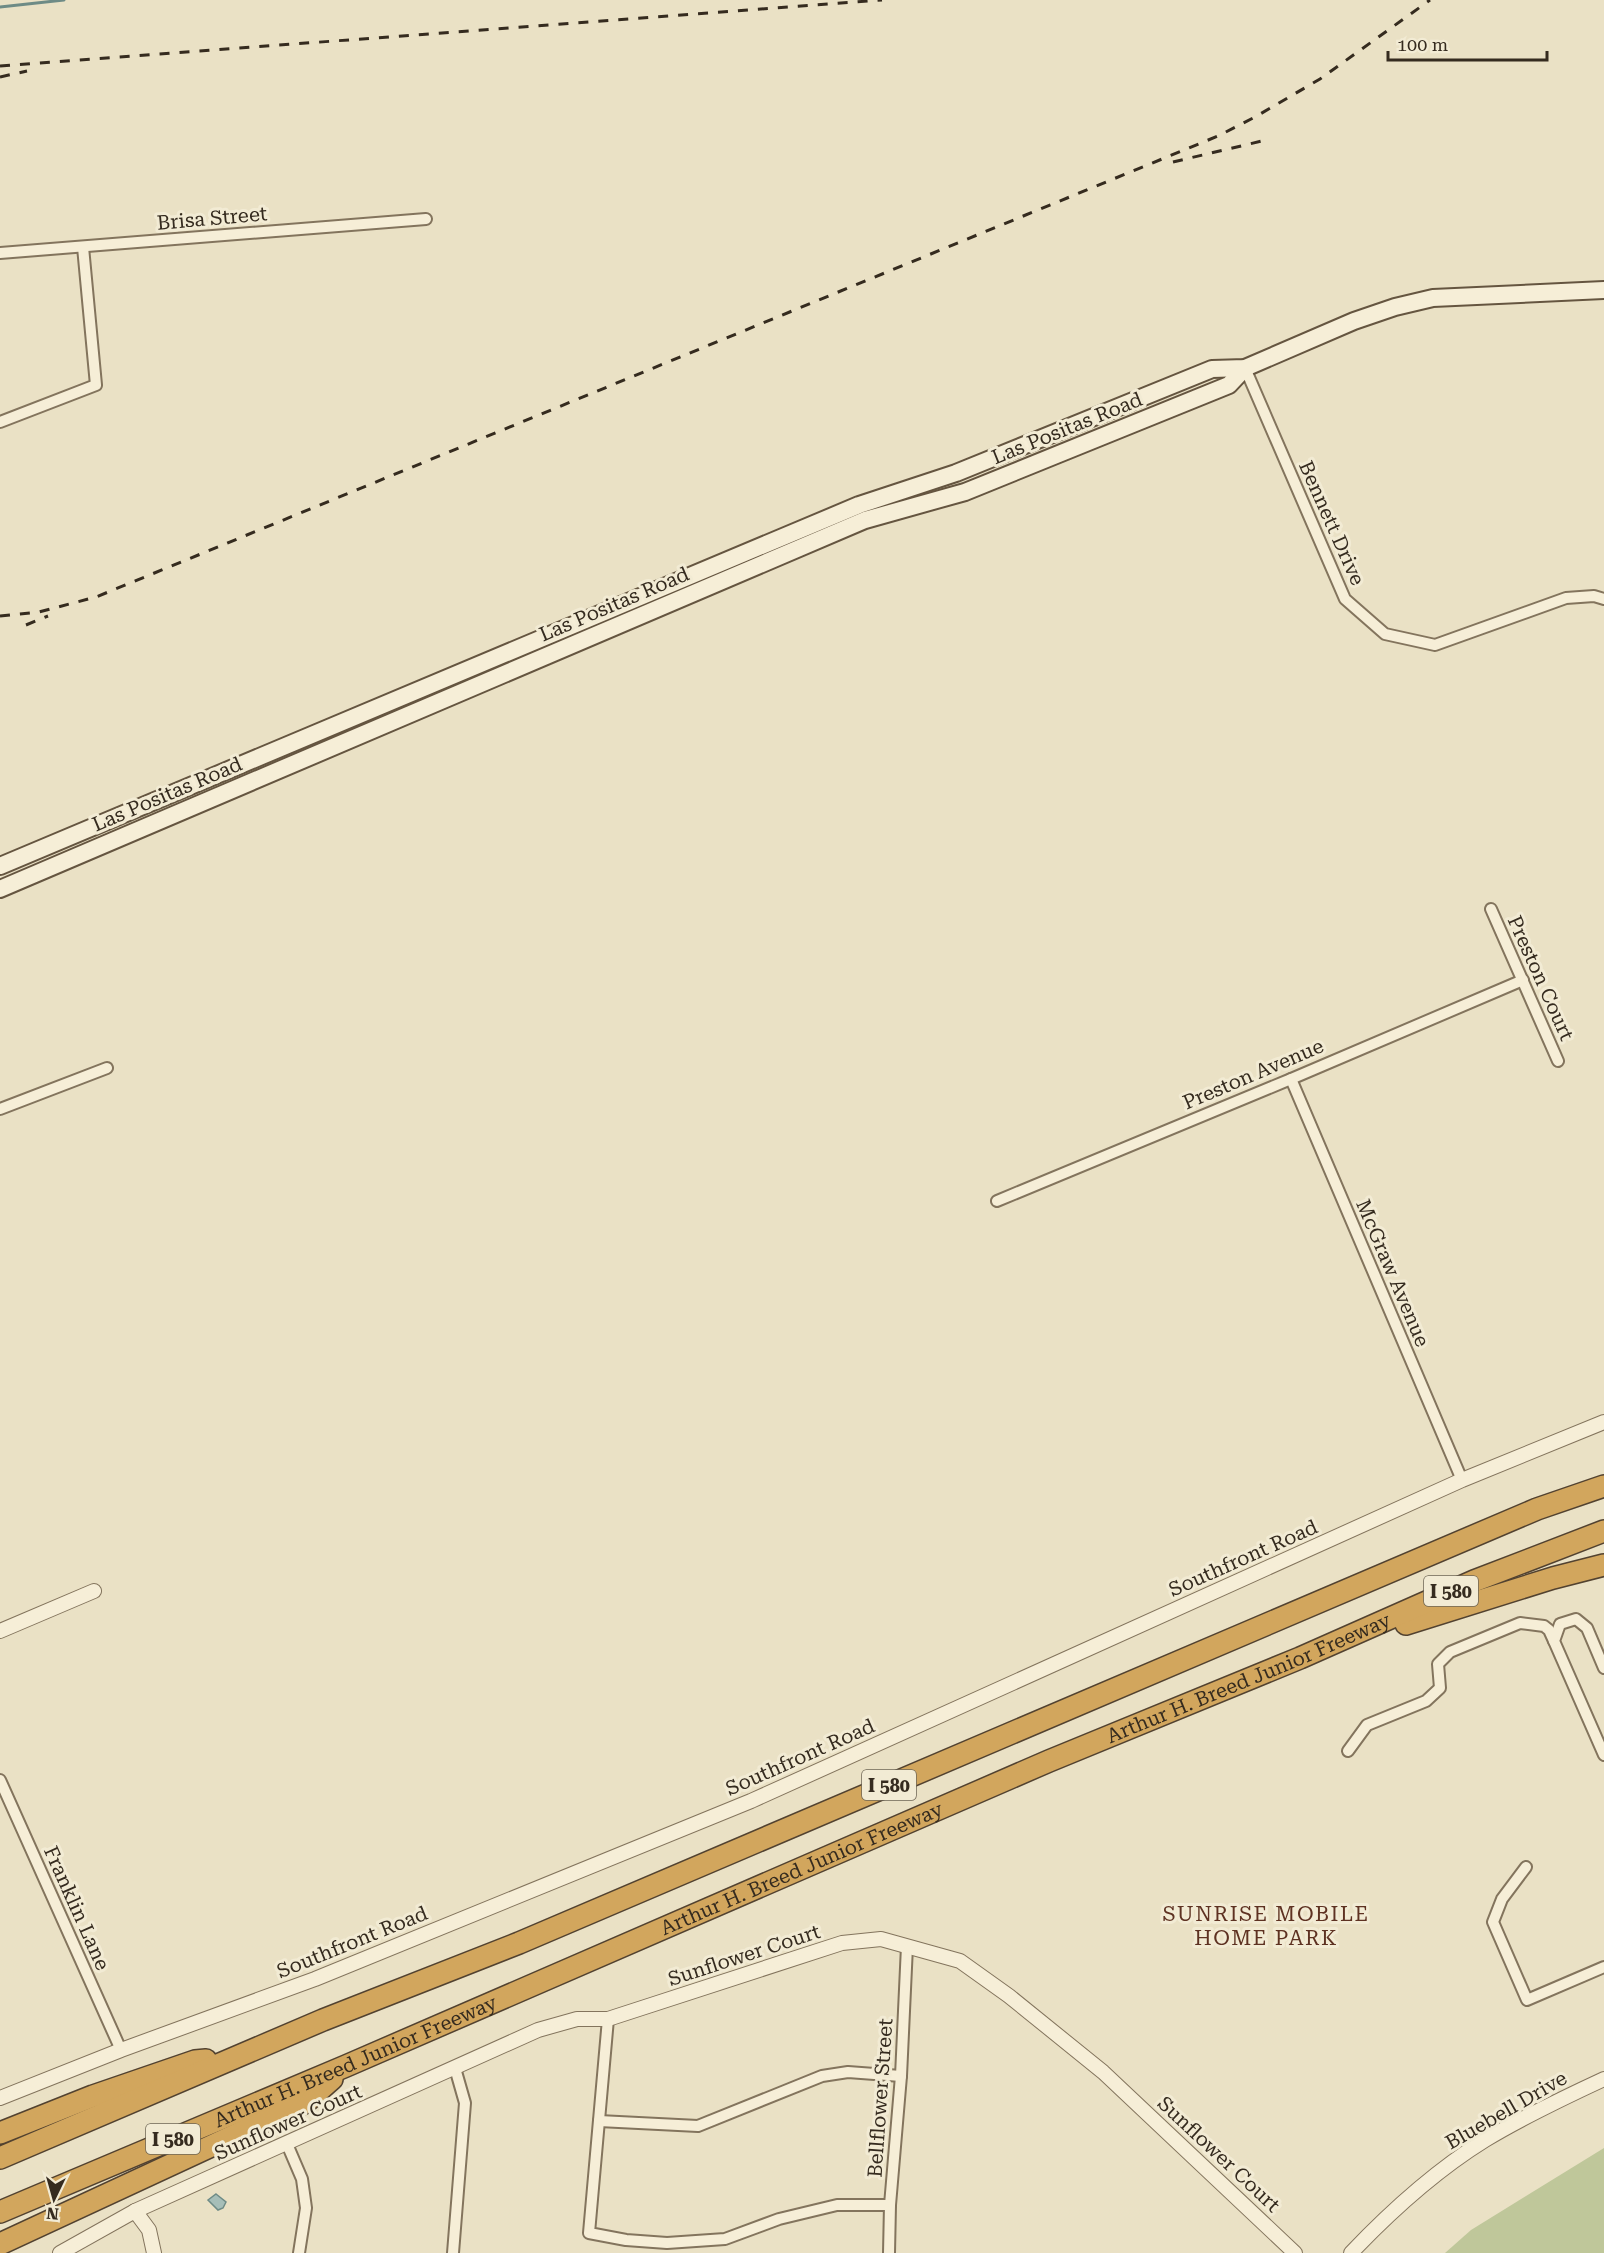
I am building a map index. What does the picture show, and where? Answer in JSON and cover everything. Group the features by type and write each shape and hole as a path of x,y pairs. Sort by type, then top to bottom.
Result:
{"highway":[{"path":"1537,1509 1561,1486 1604,1471"},
{"name":"I 580","path":"0,2158 323,2020 519,1943 1537,1509 1604,1486"},
{"name":"Arthur H. Breed Junior Freeway","path":"0,2212 346,2066 1049,1761 1300,1658 1474,1581 1604,1531"},
{"path":"1300,1658 1542,1581 1604,1565"},
{"path":"0,2133 93,2096 195,2061 240,2057"},
{"path":"0,2244 306,2102 346,2066"}],"main road":[{"name":"Las Positas Road","path":"0,866 859,506 956,473 1212,369 1245,368 1354,321 1395,307 1433,298 1604,290"},
{"name":"Las Positas Road","path":"0,889 865,520 965,492 1229,385 1245,368"}],"street":[{"name":"Brisa Street","path":"0,253 426,219"},
{"path":"0,422 96,386 83,247"},
{"name":"Bennett Drive","path":"1245,368 1345,599 1384,633 1435,645 1566,598 1594,596 1604,599"},
{"name":"Preston Court","path":"1491,909 1558,1061"},
{"name":"Preston Avenue","path":"997,1201 1522,980"},
{"path":"0,1109 107,1068"},
{"name":"McGraw Avenue","path":"1291,1079 1462,1480"},
{"name":"Southfront Road","path":"0,2098 121,2050 315,1979 751,1801 1462,1480 1604,1422"},
{"path":"0,1631 94,1591"},
{"path":"1554,1641 1560,1624 1576,1619 1587,1628 1604,1668"},
{"path":"1348,1751 1367,1725 1426,1701 1440,1688 1438,1664 1450,1652 1520,1623 1544,1626 1549,1630 1604,1755"},
{"name":"Franklin Lane","path":"0,1780 121,2050"},
{"path":"1526,1867 1502,1899 1493,1922 1527,2000 1604,1967"},
{"name":"Sunflower Court","path":"60,2253 135,2211 538,2030 578,2019 608,2019 842,1943 881,1939 960,1961 1018,2003 1103,2072 1295,2253"},
{"name":"Bellflower Street","path":"889,2253 890,2205 901,2076 907,1946"},
{"path":"608,2019 589,2233 626,2240 667,2243 725,2239 779,2218 837,2205 890,2205"},
{"path":"453,2253 465,2103 454,2068"},
{"path":"599,2121 698,2126 822,2076 848,2072 901,2076"},
{"name":"Bluebell Drive","path":"1351,2253 1385,2218 1453,2162 1484,2140 1559,2099 1604,2079"},
{"path":"286,2144 302,2179 306,2208 299,2253"},
{"path":"135,2211 149,2230 154,2253"}],"green space":[{"path":"1604,2148 1604,2253 1445,2253 1471,2230"}],"water":[{"path":"216,2194 226,2202 223,2208 218,2210 208,2200"}],"waterway":[{"path":"0,7 64,0"}],"railway":[{"path":"0,66 882,0"},
{"path":"0,616 39,612 96,597 1218,136 1320,79 1430,0"},
{"path":"0,77 27,71"},
{"path":"1173,162 1262,141"},
{"path":"26,625 48,616"}],"district":[{"name":"SUNRISE MOBILE HOME PARK","path":"1266,1926"}]}
